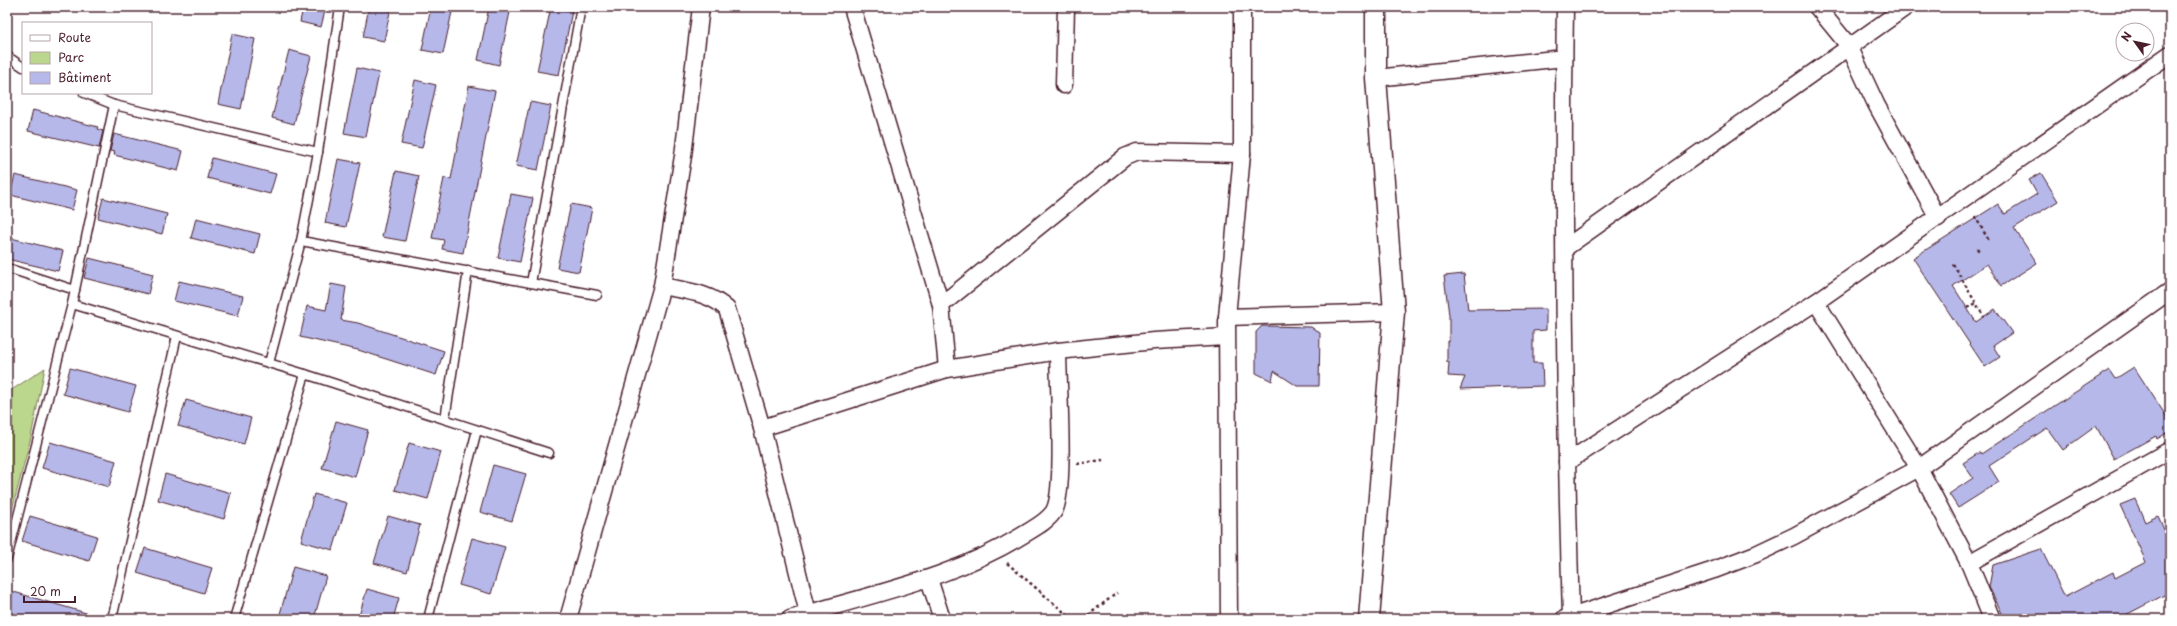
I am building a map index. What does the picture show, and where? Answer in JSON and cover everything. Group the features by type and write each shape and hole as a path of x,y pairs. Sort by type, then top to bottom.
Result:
{"street":[{"path":"568,619 662,286 683,156 701,7"},
{"path":"852,7 941,305 947,369"},
{"path":"1064,85 1066,7"},
{"path":"1228,619 1226,337 1242,154 1242,7"},
{"path":"1369,619 1394,312 1376,78 1376,7"},
{"path":"1565,7 1567,618 1756,554 1794,536 1919,468 2170,291"},
{"path":"1817,7 1849,46 1876,104 1938,218"},
{"path":"1565,248 1906,7"},
{"path":"1567,462 1816,302 1938,218 2170,54"},
{"path":"1376,78 1564,58"},
{"path":"941,305 1131,153 1242,154"},
{"path":"662,286 705,295 718,300 727,309 762,428 808,613"},
{"path":"1816,302 1919,468 1969,563 1992,619"},
{"path":"1227,317 1394,312"},
{"path":"762,428 947,369 1058,351 1154,341 1226,337"},
{"path":"790,619 930,579 995,552 1044,522 1054,511 1058,498 1060,462 1058,351"},
{"path":"1969,563 2170,450"},
{"path":"930,579 942,619"}],"lane":[{"path":"269,363 301,241 318,152 340,7"},
{"path":"531,283 581,7"},
{"path":"7,56 22,66"},
{"path":"86,94 114,105 318,152"},
{"path":"7,559 72,304 114,105"},
{"path":"301,241 597,295"},
{"path":"7,268 75,290"},
{"path":"445,419 468,271"},
{"path":"72,304 306,374 549,453"},
{"path":"112,619 177,336"},
{"path":"234,619 306,374"},
{"path":"428,619 477,430"}],"path":[{"path":"1975,216 1989,241"},
{"path":"1977,248 1980,253"},
{"path":"1953,264 1984,317"},
{"path":"1968,308 1976,303"},
{"path":"1060,462 1081,464 1103,460"},
{"path":"995,552 1072,619"},
{"path":"1083,619 1117,593"}],"green space":[{"path":"45,368 31,437 7,529 7,393"}],"building":[{"path":"303,7 326,7 321,27 300,22"},
{"path":"369,7 391,7 384,41 363,37"},
{"path":"431,7 453,7 443,54 422,50"},
{"path":"489,7 511,7 499,65 478,60"},
{"path":"551,7 572,11 559,75 537,71"},
{"path":"232,34 255,39 241,109 218,104"},
{"path":"289,50 311,56 294,124 272,118"},
{"path":"357,68 379,73 366,137 344,133"},
{"path":"415,80 436,85 422,148 401,144"},
{"path":"469,86 495,91 463,253 442,249 444,240 432,238 444,178 451,179"},
{"path":"530,102 551,106 538,170 516,166"},
{"path":"33,110 98,127 97,129 103,131 99,148 28,131"},
{"path":"114,134 183,151 178,171 114,155 115,152 110,151"},
{"path":"212,158 276,174 270,194 207,178"},
{"path":"338,159 360,163 346,227 325,223"},
{"path":"396,171 419,176 405,241 382,237"},
{"path":"2041,173 2058,201 2014,228 2037,263 2001,286 1987,264 1953,286 1976,322 1995,309 2012,333 1993,346 2000,357 1985,367 1913,258 1998,204 2005,214 2037,194 2029,180"},
{"path":"15,175 77,190 72,210 10,195"},
{"path":"511,194 533,198 520,262 498,258"},
{"path":"103,198 167,214 162,234 98,218"},
{"path":"571,204 592,208 579,272 557,268"},
{"path":"196,218 260,234 255,254 191,238"},
{"path":"7,237 63,251 58,271 7,259"},
{"path":"89,258 153,274 148,294 84,278"},
{"path":"1464,274 1468,310 1546,309 1546,330 1533,331 1533,363 1542,363 1543,386 1460,389 1465,377 1448,376 1449,362 1447,362 1447,341 1449,341 1449,315 1444,276"},
{"path":"179,281 243,296 238,316 174,301"},
{"path":"331,284 346,287 341,320 358,323 444,351 436,375 358,350 300,337 307,306 326,310"},
{"path":"1262,326 1311,327 1320,333 1319,386 1297,386 1274,371 1272,381 1256,373 1256,332"},
{"path":"2134,367 2170,422 2170,431 2157,439 2156,436 2114,459 2096,426 2063,450 2047,428 1989,466 1999,482 1958,508 1949,494 1973,478 1963,463 1980,452 1981,454 2109,370 2115,379"},
{"path":"70,368 136,386 128,412 63,394"},
{"path":"186,400 251,418 244,444 178,426"},
{"path":"336,421 368,430 355,477 322,468"},
{"path":"50,442 116,461 109,487 42,468"},
{"path":"409,443 441,452 428,499 395,490"},
{"path":"493,465 526,474 512,521 480,512"},
{"path":"165,474 231,493 224,519 158,500"},
{"path":"314,494 347,503 333,550 301,541"},
{"path":"2135,499 2145,522 2158,516 2170,543 2170,592 2118,619 2005,619 1989,587 1993,565 2041,549 2065,597 2113,572 2115,578 2146,562 2120,505"},
{"path":"30,516 97,536 89,561 22,541"},
{"path":"388,516 420,525 407,572 374,563"},
{"path":"472,538 505,547 491,594 459,585"},
{"path":"145,548 212,568 204,593 137,573"},
{"path":"293,567 326,576 314,619 298,619 280,614"},
{"path":"367,589 399,598 393,619 358,619"},
{"path":"7,590 93,615 92,619 7,619"}]}
